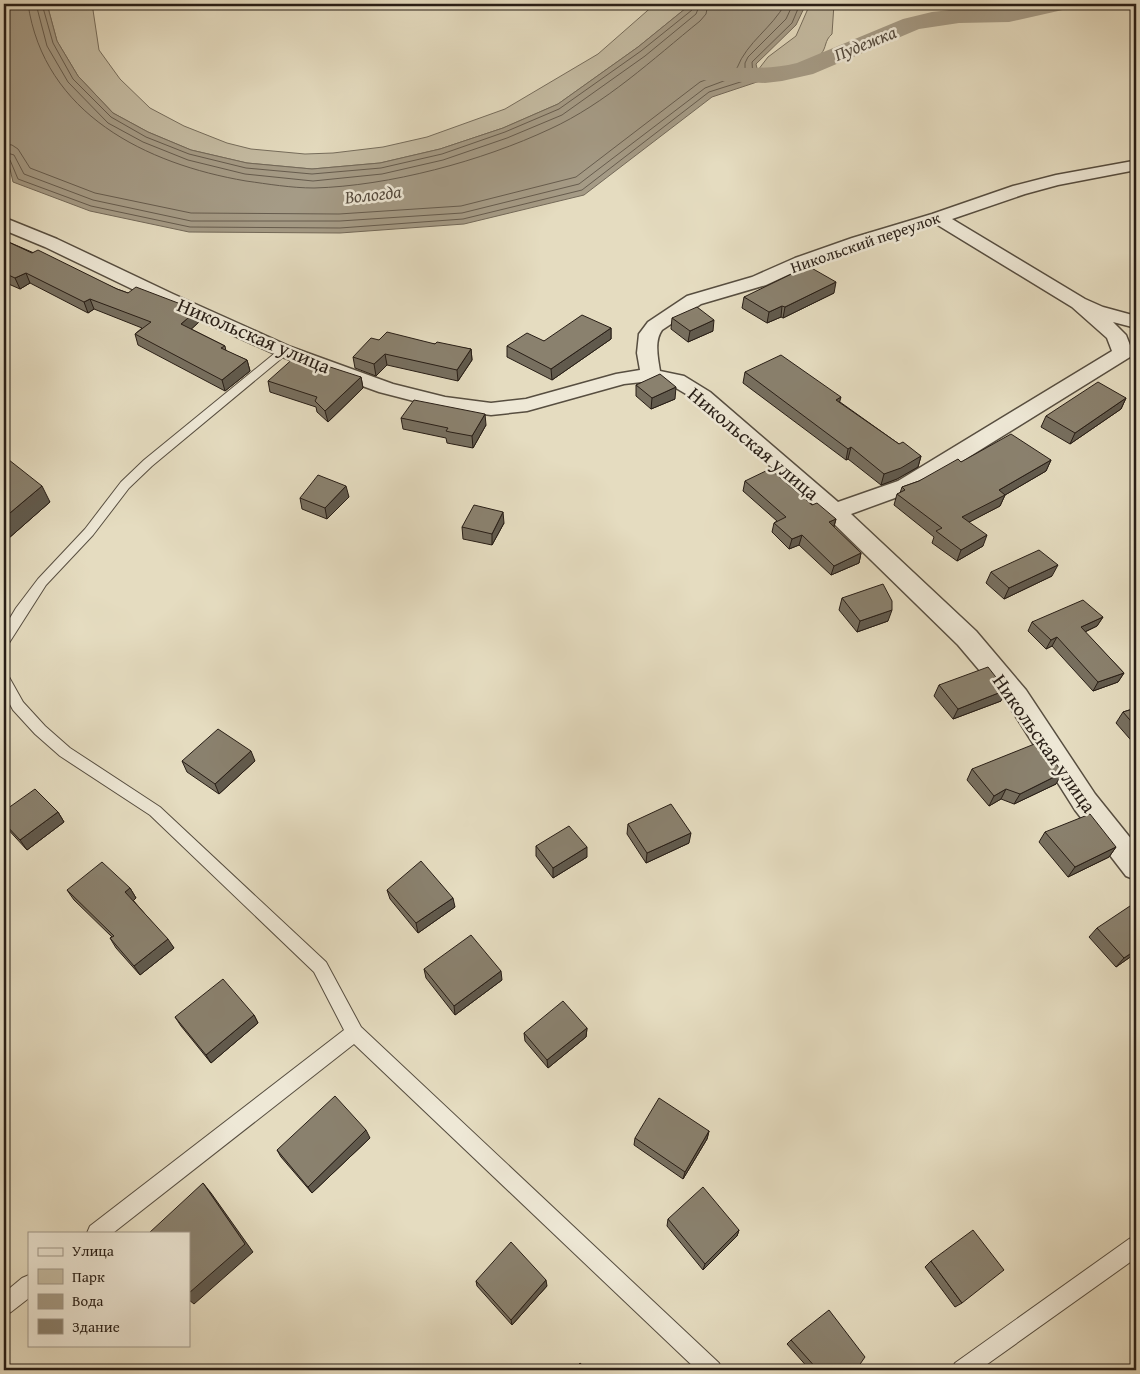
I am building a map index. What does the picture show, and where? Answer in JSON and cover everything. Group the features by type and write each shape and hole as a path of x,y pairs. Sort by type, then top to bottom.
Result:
{"street":[{"name":"Никольский переулок","path":"651,375 647,353 649,334 655,326 694,300 759,281 801,262 858,242 938,218 1019,190 1056,180 1133,166"},
{"path":"835,512 906,486 1123,352 1116,335 1081,306 1036,279 994,250 938,218"},
{"name":"Никольская улица","path":"4,224 51,243 166,298 284,351 386,388 445,403 491,409 527,405 623,378 651,375 677,380 703,396 739,426 835,512 967,638 1017,697 1084,802 1136,867"},
{"path":"1081,306 1112,318 1136,322"}],"lane":[{"path":"4,639 42,582 90,532 125,485 148,463 284,351"},
{"path":"4,681 18,706 40,730 65,752 155,811 320,967 355,1033 712,1370"},
{"path":"98,1232 355,1033"},
{"path":"962,1370 1136,1246"},
{"path":"4,1305 28,1286"}],"green space":[{"path":"47,4 94,4 93,10 99,50 120,79 150,108 184,126 227,143 251,149 305,154 333,153 383,147 427,137 505,109 598,54 655,4 691,4 638,47 558,104 503,128 440,149 380,163 312,169 247,163 191,150 148,132 113,113 78,76 57,41"},
{"path":"810,4 834,4 832,34 821,54 801,66 791,69 772,72 758,70 768,57 796,36"}],"water":[{"name":"Вологда","path":"4,4 47,4 57,41 78,76 113,113 148,132 191,150 247,163 312,169 380,163 440,149 503,128 558,104 638,47 691,4 806,4 796,25 756,64 760,81 712,97 584,195 464,224 340,233 189,232 90,211 13,182 10,169 4,160"}],"building":[{"path":"4,240 32,253 38,250 117,289 128,293 136,287 196,311 181,324 225,346 221,348 247,360 222,380 135,334 151,322 90,299 84,302 26,273 15,278 4,273"},
{"path":"808,266 836,282 785,307 782,306 769,312 744,297"},
{"path":"697,307 714,320 690,331 672,318"},
{"path":"582,315 611,328 551,369 507,346 527,333 544,341"},
{"path":"387,332 435,344 437,342 471,349 457,370 385,354 374,364 353,357 371,338 379,340"},
{"path":"781,355 841,397 836,400 899,444 903,442 921,456 901,468 884,474 851,447 848,449 745,372"},
{"path":"296,356 361,377 325,411 315,401 317,397 268,381"},
{"path":"660,374 676,387 652,398 636,385"},
{"path":"1098,382 1126,398 1075,433 1046,416"},
{"path":"414,400 485,414 472,436 450,432 446,431 448,428 401,418"},
{"path":"1011,434 1051,460 999,490 1005,495 962,517 987,535 961,550 936,531 942,528 897,494 905,490 902,487 919,481 958,459 961,462"},
{"path":"4,456 42,486 4,518"},
{"path":"770,469 812,505 817,503 836,519 829,522 861,553 834,566 802,535 792,539 774,523 786,517 745,481"},
{"path":"318,475 346,486 325,508 300,498"},
{"path":"474,505 503,512 492,534 462,527"},
{"path":"1039,550 1058,565 1009,588 991,572"},
{"path":"883,584 892,601 892,610 860,621 842,598"},
{"path":"1083,600 1103,617 1081,627 1124,673 1098,682 1057,637 1051,640 1032,622"},
{"path":"988,667 1006,690 958,709 939,685"},
{"path":"1136,708 1136,727 1123,712"},
{"path":"218,729 251,751 215,784 182,761"},
{"path":"1042,741 1062,773 1020,794 1006,789 994,796 972,769"},
{"path":"35,789 58,812 20,840 4,823 4,811"},
{"path":"671,804 691,833 647,853 628,824"},
{"path":"1090,814 1116,847 1075,867 1045,832"},
{"path":"569,826 587,847 553,868 536,846"},
{"path":"421,861 453,898 416,923 387,890"},
{"path":"102,862 130,888 125,892 168,939 134,966 110,938 114,936 67,890"},
{"path":"1136,902 1136,950 1124,958 1097,928"},
{"path":"471,935 501,971 454,1006 424,969"},
{"path":"223,979 254,1015 206,1055 175,1017"},
{"path":"563,1001 587,1028 547,1060 524,1033"},
{"path":"335,1096 366,1130 308,1187 277,1150"},
{"path":"659,1098 709,1131 685,1172 635,1138"},
{"path":"203,1183 245,1244 190,1292 190,1232 150,1232"},
{"path":"703,1187 739,1230 705,1264 668,1219"},
{"path":"973,1230 1004,1270 962,1303 931,1261"},
{"path":"511,1242 546,1280 511,1320 476,1281"},
{"path":"829,1310 865,1357 856,1370 818,1370 791,1340"},
{"path":"580,1363 588,1370 573,1370"}],"waterway":[{"name":"Пудежка","path":"700,73 765,76 782,74 804,69 911,24 959,16 1009,15 1059,4"}]}
